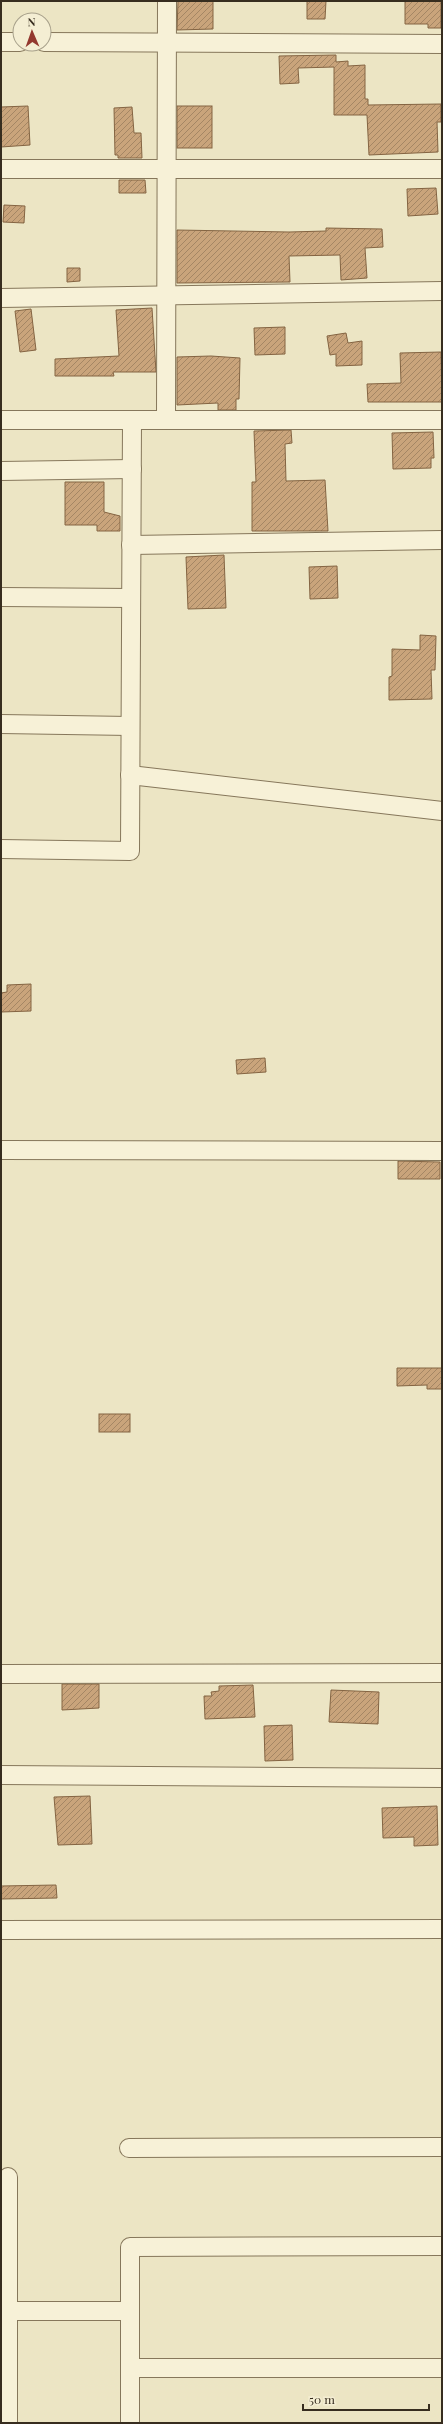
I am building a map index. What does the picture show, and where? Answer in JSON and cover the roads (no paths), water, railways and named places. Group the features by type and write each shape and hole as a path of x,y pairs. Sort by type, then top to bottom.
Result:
{"street":[{"path":"166,420 167,1"},
{"path":"1,42 12,42"},
{"path":"52,42 442,44"},
{"path":"1,170 442,169"},
{"path":"1,298 442,292"},
{"path":"1,420 442,420"},
{"path":"1,849 130,851 132,420"},
{"path":"1,470 132,469"},
{"path":"132,545 442,540"},
{"path":"1,597 131,598"},
{"path":"1,724 130,726"},
{"path":"130,775 442,812"},
{"path":"1,1150 442,1151"},
{"path":"1,1674 442,1673"},
{"path":"1,1775 442,1778"},
{"path":"1,1930 442,1929"},
{"path":"129,2148 442,2147"},
{"path":"8,2177 4,2311 8,2423"},
{"path":"130,2423 130,2247 442,2246"},
{"path":"4,2311 130,2311"},
{"path":"130,2368 442,2368"}]}
